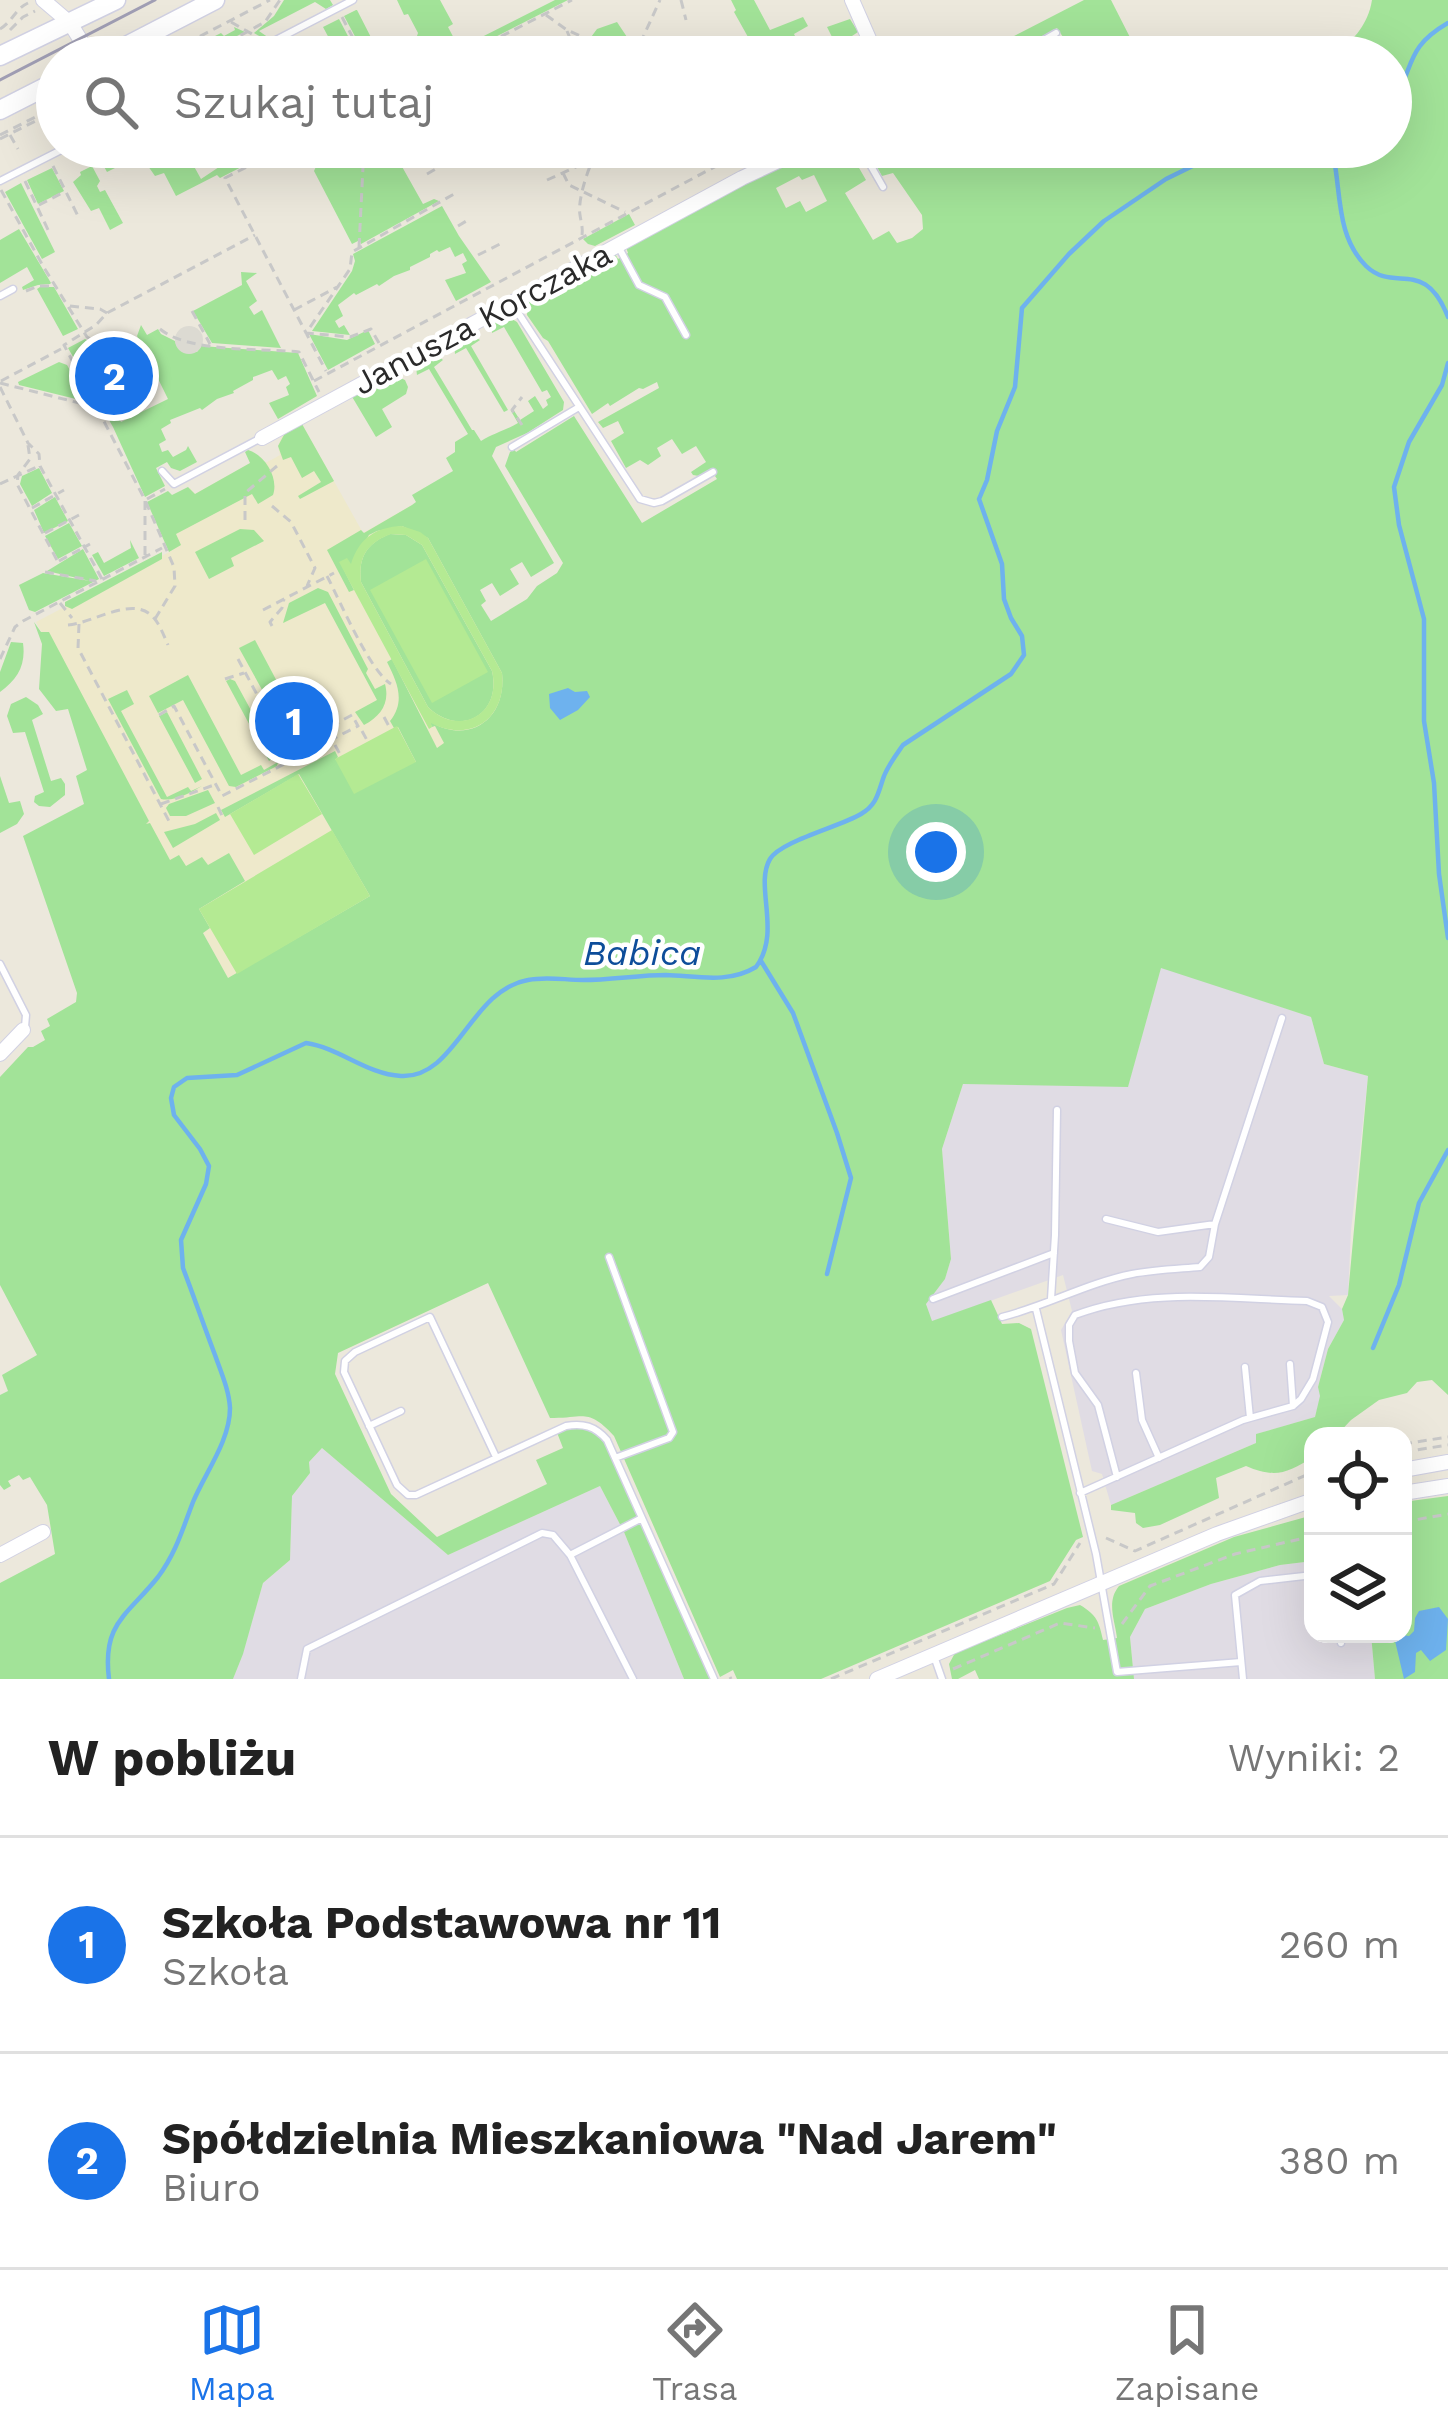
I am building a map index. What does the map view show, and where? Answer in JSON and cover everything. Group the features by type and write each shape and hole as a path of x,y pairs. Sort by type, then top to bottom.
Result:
{"street":[{"path":"67,0 70,23"},
{"path":"2,43 70,23 116,0"},
{"path":"145,36 214,0"},
{"path":"852,0 868,36"},
{"path":"40,2 70,23 78,36"},
{"path":"0,110 36,91"},
{"name":"Janusza Korczaka","path":"262,438 761,168"},
{"path":"0,1054 23,1030"},
{"path":"1412,1468 1448,1462"},
{"path":"1412,1491 1448,1486"},
{"path":"877,1679 1216,1534 1304,1506"},
{"path":"0,1556 43,1532"}],"lane":[{"path":"284,36 353,0"},
{"path":"1051,36 1056,33"},
{"path":"0,185 36,165"},
{"path":"872,168 883,187"},
{"path":"617,245 639,285 665,297 686,334"},
{"path":"0,296 13,289"},
{"path":"512,302 634,494 645,502 662,501 712,472"},
{"path":"512,447 579,407"},
{"name":"Janusza Korczaka","path":"162,471 174,484 262,438"},
{"path":"0,964 26,1015 23,1030"},
{"path":"1003,1317 1129,1274 1200,1268 1209,1257 1215,1224 1282,1018"},
{"path":"1051,1299 1057,1110"},
{"path":"1106,1219 1158,1232 1215,1224"},
{"path":"933,1299 1054,1253"},
{"path":"609,1257 673,1432 670,1438 615,1457"},
{"path":"1080,1493 1117,1477 1250,1418 1293,1406 1308,1391 1328,1316 1318,1304 1307,1301 1141,1298 1075,1315 1069,1341 1075,1372 1099,1406 1117,1477"},
{"path":"1036,1309 1102,1584 1117,1672 1241,1661"},
{"path":"496,1457 430,1317 345,1360 344,1372 369,1426 397,1486 408,1495 575,1424 600,1432 715,1679"},
{"path":"1290,1364 1293,1406"},
{"path":"1245,1367 1250,1418"},
{"path":"1136,1372 1142,1420 1159,1458"},
{"path":"369,1426 401,1411"},
{"path":"570,1556 641,1517"},
{"path":"301,1679 307,1649 542,1534 553,1535 570,1556 633,1679"},
{"path":"1244,1679 1234,1595 1260,1581 1304,1576"},
{"path":"933,1655 941,1677"}],"path":[{"path":"2,43 19,8 16,0"},
{"path":"200,36 270,0"},
{"path":"242,36 265,22 280,0"},
{"path":"502,36 572,0"},
{"path":"644,36 661,0"},
{"path":"681,0 686,20"},
{"path":"19,8 40,2"},
{"path":"2,43 40,2"},
{"path":"545,14 580,36"},
{"path":"342,17 352,36"},
{"path":"229,21 256,36"},
{"path":"567,30 569,36"},
{"path":"0,137 36,119"},
{"path":"0,137 36,119"},
{"path":"10,134 18,149"},
{"path":"54,168 79,218"},
{"path":"245,168 225,178 327,374"},
{"path":"359,248 363,168"},
{"path":"427,174 437,168"},
{"path":"548,180 574,168"},
{"path":"582,236 579,212 589,168"},
{"path":"314,380 711,168"},
{"path":"563,173 569,185 626,213"},
{"path":"25,181 50,234"},
{"path":"0,185 87,337 106,348 118,344 133,349"},
{"path":"38,206 65,191"},
{"path":"306,333 352,264 351,254 454,194"},
{"path":"458,226 468,220"},
{"path":"0,384 63,348 107,313 255,235"},
{"path":"478,255 504,242"},
{"path":"13,289 24,292 55,285"},
{"path":"294,310 340,285"},
{"path":"69,306 107,313"},
{"path":"192,311 211,345"},
{"path":"160,328 176,339 298,352 319,390 317,400"},
{"path":"306,333 350,337 371,329 380,345"},
{"path":"63,348 145,500 174,567 175,586 155,620"},
{"path":"0,384 95,406"},
{"path":"0,384 28,443 30,459 17,484 58,562 91,544"},
{"path":"522,397 512,410 528,437"},
{"path":"28,443 39,454 40,466 99,580"},
{"path":"0,484 40,466"},
{"path":"245,520 245,493 277,466"},
{"path":"30,509 64,490"},
{"path":"145,500 160,491"},
{"path":"145,500 146,556"},
{"path":"272,506 291,523 315,568 308,586"},
{"path":"44,534 79,515"},
{"path":"0,658 15,627 164,547"},
{"path":"45,572 99,580"},
{"path":"263,610 334,572"},
{"path":"327,576 374,665 391,684"},
{"path":"272,626 284,599"},
{"path":"59,601 72,618"},
{"path":"68,625 132,607 149,613 168,645"},
{"path":"79,624 78,648 170,823"},
{"path":"238,659 292,760"},
{"path":"225,679 246,673"},
{"path":"159,715 174,706 222,796 358,726 352,716 328,728"},
{"path":"384,717 391,730"},
{"path":"362,731 368,742"},
{"path":"335,745 340,756"},
{"path":"161,804 216,784"},
{"path":"218,807 223,818"},
{"path":"1412,1443 1448,1437"},
{"path":"1412,1451 1448,1445"},
{"path":"831,1679 1054,1584 1080,1543 1102,1536 1135,1550 1304,1476"},
{"path":"1412,1520 1448,1514"},
{"path":"1150,1586 1235,1554 1304,1538"},
{"path":"941,1677 1060,1623"}],"shaded area":[{"path":"189,326 199,330 203,340 199,350 189,354 179,350 175,340 179,330"},
{"path":"302,424 363,533 412,505 531,702 375,893 228,979 36,622 173,550 152,506 190,488 195,494 261,457 265,463 273,459 280,455 282,436"},
{"path":"1161,967 1311,1017 1324,1064 1368,1076 1348,1295 1329,1296 1342,1309 1344,1320 1328,1349 1315,1417 1257,1434 1256,1443 1111,1505 1102,1474 1092,1471 1061,1330 1072,1311 1063,1275 931,1322 926,1303 945,1279 951,1259 942,1149 963,1084 1128,1086"},
{"path":"322,1448 448,1555 600,1486 624,1532 684,1679 233,1679 263,1583 290,1560 292,1496 310,1473 309,1462"},
{"path":"1304,1562 1304,1643 1372,1643 1375,1679 1134,1679 1130,1637 1145,1609 1280,1565"}],"green space":[{"path":"284,0 330,0 333,5 326,9 315,2 259,31 266,36 254,33"},
{"path":"397,0 440,0 453,24 448,27 453,36 417,36 408,14 404,15"},
{"path":"555,0 568,0 497,36 484,36"},
{"path":"731,0 754,0 770,30 803,17 808,26 795,36 747,36"},
{"path":"1084,0 1111,0 1129,36 1062,36 1057,28 1042,36 1014,36"},
{"path":"1372,0 1448,0 1448,1395 1432,1380 1417,1382 1407,1393 1379,1400 1344,1427 1304,1427 1304,1463 1273,1473 1246,1466 1216,1478 1219,1498 1160,1525 1143,1528 1136,1523 1135,1513 1111,1510 1111,1505 1256,1443 1256,1434 1315,1417 1328,1349 1344,1320 1342,1309 1348,1295 1368,1076 1324,1064 1311,1017 1161,968 1128,1087 963,1084 942,1149 951,1259 945,1279 926,1304 932,1321 991,1300 1002,1324 1019,1323 1031,1329 1083,1537 1076,1540 1050,1581 821,1679 737,1679 733,1670 720,1677 614,1436 591,1418 550,1418 488,1283 338,1353 335,1374 391,1494 437,1537 547,1484 536,1460 563,1448 556,1430 575,1424 600,1432 714,1679 684,1679 624,1532 600,1486 448,1555 322,1448 309,1462 310,1473 292,1496 290,1560 263,1583 233,1679 0,1679 0,1583 55,1554 47,1505 30,1477 23,1480 19,1475 4,1490 0,1485 0,1395 8,1391 2,1375 37,1355 0,1285 0,1077 28,1047 45,1040 41,1031 50,1026 47,1019 76,1002 77,993 23,836 84,804 76,776 87,770 68,709 56,711 39,689 42,644 34,622 41,632 49,632 149,821 146,824 150,823 170,860 179,855 186,866 202,857 208,865 229,853 245,881 199,909 210,928 203,933 228,978 370,896 299,774 225,817 221,810 335,751 335,760 416,762 390,721 399,699 387,662 392,659 437,748 444,743 429,721 458,731 471,729 492,715 498,703 502,673 428,538 402,526 369,535 351,566 340,562 354,590 349,592 327,550 412,505 416,502 412,495 453,471 446,458 455,452 455,442 468,434 429,369 417,375 421,359 435,353 443,360 434,367 481,441 518,423 513,409 520,420 534,411 528,401 535,396 543,409 551,397 547,390 542,392 504,327 492,333 493,321 503,314 517,322 564,402 563,410 496,447 492,456 554,563 531,577 522,562 510,569 519,584 500,596 492,583 480,590 486,601 481,605 491,621 527,599 563,563 505,466 514,449 574,416 642,523 717,479 711,470 693,475 706,462 696,446 682,454 672,439 657,448 661,456 648,465 640,460 626,468 611,441 624,433 618,421 603,428 598,422 659,388 657,382 592,414 527,315 528,301 538,301 542,293 615,254 618,259 628,253 626,247 776,168 859,168 866,180 845,193 873,240 889,231 897,243 923,229 922,215 893,173 882,176 878,168 1412,168 1412,36 1354,36","holes":["814,175 827,201 806,212 800,201 786,208 776,188 799,176 802,180"]},
{"path":"356,10 370,36 355,36 344,16"},
{"path":"339,19 348,36 328,36 323,27"},
{"path":"850,19 858,32 832,36 827,27"},
{"path":"617,22 626,36 592,36 597,29"},
{"path":"52,168 64,191 38,204 27,180"},
{"path":"93,168 100,192 105,190 123,223 110,230 99,208 91,211 73,182 80,172"},
{"path":"149,168 195,168 201,179 218,168 239,168 176,196 164,173 155,176"},
{"path":"403,168 423,204 439,201 361,244 360,240 352,244 314,171"},
{"path":"21,183 55,252 42,259 5,192"},
{"path":"442,206 491,282 456,301 445,280 466,273 462,264 467,261 463,253 455,257 450,247 437,250 410,270 354,293 338,305 343,316 335,321 350,335 312,331 352,271 353,254"},
{"path":"629,214 635,225 595,246 583,239"},
{"path":"19,229 50,284 23,290 34,280 27,267 0,283 0,240"},
{"path":"241,272 257,273 246,281 257,301 249,307 254,315 262,310 281,348 212,343 193,311 242,285"},
{"path":"40,287 54,287 78,329 63,336"},
{"path":"141,325 147,335 158,329 177,347 197,352 201,346 298,353 317,396 278,419 269,403 289,395 286,387 290,384 286,376 278,380 272,370 202,410 170,420 161,429 166,440 159,444 162,452 168,450 173,457 188,446 197,462 180,471 167,462 156,468 165,486 145,497 113,427 68,348 85,339 100,347 86,355 121,422 168,399 137,336"},
{"path":"368,330 375,344 328,370 309,334 347,340"},
{"path":"467,333 480,340 471,346 508,410 504,412 466,348 455,354 454,343"},
{"path":"59,362 67,365 84,395 80,400 19,385 18,382"},
{"path":"391,374 405,380 408,387 406,394 382,409 392,427 376,437 351,395"},
{"path":"302,424 334,481 300,499 321,482 314,471 302,478 291,457 283,460 278,446 285,433"},
{"path":"248,450 269,468 273,495 258,504 252,494 176,534 181,545 169,552 147,502 188,487 195,494 250,463"},
{"path":"39,468 52,493 32,506 20,484 22,476"},
{"path":"55,497 68,521 44,533 34,510"},
{"path":"69,523 82,546 58,559 45,536"},
{"path":"402,526 428,538 502,673 493,714 473,728 446,729 431,723 429,729 339,562 347,558 351,564 364,541","holes":["391,534 406,535 422,545 492,671 491,699 476,717 465,721 440,716 428,707 361,582 361,565 370,547"]},
{"path":"240,529 254,530 264,541 231,558 234,566 209,579 195,552"},
{"path":"390,534 406,535 422,545 492,671 491,700 476,717 453,721 428,707 361,582 366,552"},
{"path":"130,540 139,558 104,576 92,555 98,552 104,563 131,548"},
{"path":"83,549 99,579 35,612 29,610 19,585 43,573 90,581 47,571"},
{"path":"162,552 162,559 72,609 65,606 65,602"},
{"path":"426,559 488,672 432,703 370,590"},
{"path":"318,588 328,592 375,689 385,684 383,708 364,725 355,712 377,700 325,603 283,623 289,603"},
{"path":"255,640 306,736 292,744 239,648"},
{"path":"11,642 23,643 22,665 0,692 0,672"},
{"path":"188,675 241,775 261,765 264,770 278,762 277,766 236,787 229,786 183,700 158,713 149,696"},
{"path":"230,679 276,756 269,761 226,681"},
{"path":"127,690 134,704 121,711 167,797 202,786 177,798 161,799 108,699"},
{"path":"26,697 43,714 32,720 51,781 61,778 65,784 65,795 50,807 34,802 44,792 25,732 13,733 7,716 11,704"},
{"path":"167,712 202,779 195,783 159,716"},
{"path":"397,726 416,762 354,794 335,759"},
{"path":"298,774 322,814 254,855 230,814"},
{"path":"0,776 9,803 20,801 24,814 0,833"},
{"path":"208,790 215,803 186,816 170,816 169,804"},
{"path":"216,813 220,820 173,848 164,832"},
{"path":"332,830 370,896 237,974 199,909"},
{"path":"1448,1496 1448,1679 1375,1679 1372,1643 1412,1643 1412,1501"},
{"path":"1304,1518 1304,1562 1211,1584 1145,1609 1130,1637 1134,1679 979,1679 975,1670 952,1679 949,1664 955,1653 1067,1608 1080,1605 1096,1620 1103,1640 1117,1638 1112,1605 1119,1586 1234,1537"}],"water":[{"path":"568,688 587,691 590,697 560,720 550,708 549,694"},
{"path":"1439,1607 1448,1619 1446,1650 1430,1661 1421,1650 1416,1653 1415,1672 1404,1679 1395,1643 1412,1643 1419,1611"}],"waterway":[{"name":"Babica","path":"1412,62 1424,42 1448,23"},
{"name":"Babica","path":"109,1679 113,1632 170,1559 229,1420 226,1388 183,1268 181,1240 209,1166 174,1115 174,1087 187,1078 237,1075 306,1043 388,1074 420,1073 450,1050 491,1000 528,980 723,977 756,967 767,939 766,870 776,852 866,810 903,745 1011,674 1024,655 1022,636 1004,599 1002,564 979,499 997,431 1015,387 1022,308 1104,221 1188,168"},
{"path":"1335,168 1345,229 1357,255 1377,274 1429,287 1448,317"},
{"path":"1448,363 1442,385 1409,442 1394,487 1424,619 1424,721 1448,938"},
{"path":"761,961 793,1013 851,1178 827,1274"},
{"path":"1373,1348 1399,1285 1419,1203 1448,1150"}],"tram line":[{"path":"85,36 155,0"},
{"path":"0,80 36,61"}],"place":[{"name":"Spółdzielnia Mieszkaniowa \"Nad Jarem\"","path":"114,376"},
{"name":"Szkoła Podstawowa nr 11","path":"294,721"}]}
